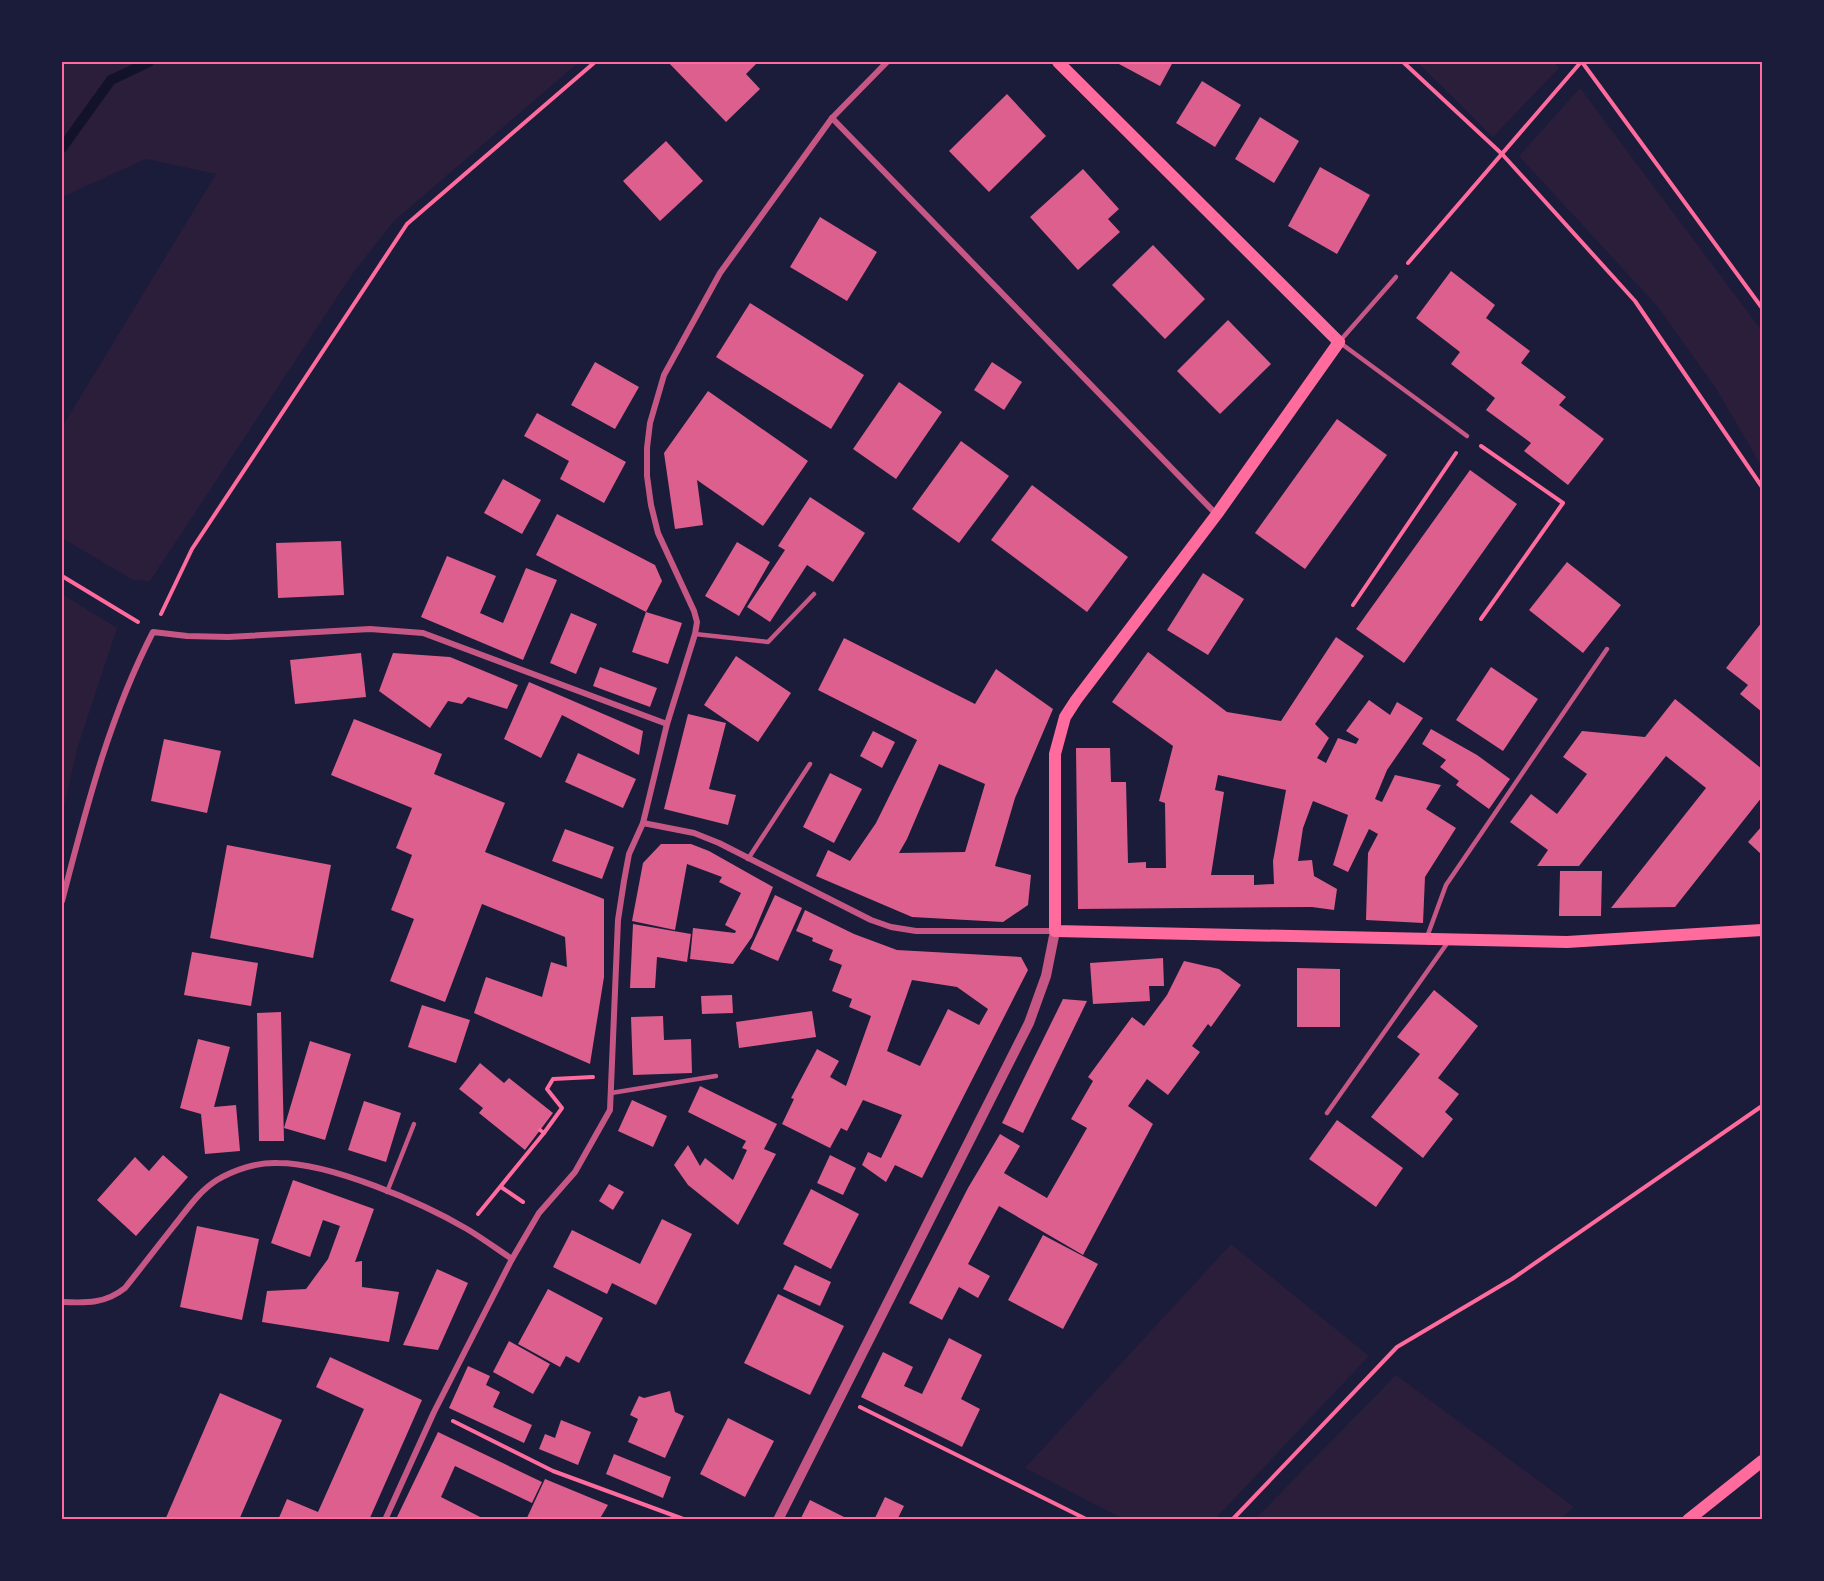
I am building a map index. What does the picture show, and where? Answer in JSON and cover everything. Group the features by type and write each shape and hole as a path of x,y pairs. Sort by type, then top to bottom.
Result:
{"main road":[{"path":"1058,62 1339,342 1217,514 1065,717 1055,754 1055,932 1568,942 1762,930"},
{"path":"1688,1520 1762,1461"}],"street":[{"path":"385,1520 434,1412 512,1259 539,1213 575,1172 610,1110 618,920 630,854 643,823 667,724 697,622 658,533 649,495 647,448 650,423 664,375 720,273 832,118 887,62"},
{"path":"832,118 1217,514"},
{"path":"62,901 92,785 117,711 153,632 228,637 370,629 423,633 667,724"},
{"path":"643,823 694,833 718,843 871,920 891,927 916,931 1055,932 1046,976 1029,1023 778,1520"},
{"path":"62,1302 99,1302 117,1294 125,1288 199,1194 216,1181 258,1164 292,1163 339,1174 387,1191 466,1229 512,1259"}],"lane":[{"path":"1396,277 1339,342 1467,436"},
{"path":"695,634 768,642 814,594"},
{"path":"1426,940 1446,885 1607,649"},
{"path":"748,859 810,764"},
{"path":"1327,1113 1450,940"},
{"path":"612,1093 716,1076"},
{"path":"387,1191 414,1124"}],"path":[{"path":"62,576 153,632 192,549 407,224 595,62"},
{"path":"1403,62 1502,154 1635,301 1762,487"},
{"path":"1396,277 1582,62 1762,308"},
{"path":"1353,605 1467,436 1563,503 1481,619"},
{"path":"466,1229 562,1108 547,1089 553,1079 612,1076"},
{"path":"1232,1520 1397,1347 1512,1279 1762,1106"},
{"path":"501,1187 539,1213"},
{"path":"839,1397 1088,1520"},
{"path":"434,1412 553,1471 686,1520"}],"shaded area":[{"path":"62,62 579,62 394,221 353,273 150,581 133,580 62,538 62,427 216,174 146,159 62,197"},
{"path":"1417,62 1554,62 1559,68 1493,137"},
{"path":"1580,88 1762,331 1762,467 1717,390 1658,307 1519,156"},
{"path":"62,594 117,628 77,749 62,816"},
{"path":"1231,1244 1369,1356 1215,1519 1123,1519 1025,1468"},
{"path":"1396,1375 1574,1507 1559,1520 1255,1519"}],"building":[{"path":"668,62 755,62 757,63 746,74 760,89 726,122"},
{"path":"1121,62 1173,62 1160,86 1119,64"},
{"path":"1202,81 1241,105 1215,147 1176,123"},
{"path":"1007,94 1046,136 989,192 949,151"},
{"path":"1260,117 1299,141 1274,183 1235,159"},
{"path":"666,141 703,181 660,221 623,181"},
{"path":"1320,167 1370,195 1337,254 1288,226"},
{"path":"1083,169 1119,209 1108,219 1120,232 1078,270 1030,217"},
{"path":"820,217 877,252 847,301 790,267"},
{"path":"1153,245 1205,299 1165,339 1112,285"},
{"path":"1451,271 1495,305 1486,318 1530,351 1521,363 1566,397 1559,405 1604,439 1568,485 1524,451 1531,443 1486,410 1495,398 1451,364 1460,352 1416,318"},
{"path":"750,303 864,375 831,429 716,357"},
{"path":"1228,320 1271,364 1220,414 1177,371"},
{"path":"595,362 639,387 615,429 571,405"},
{"path":"992,362 1022,382 1004,410 974,390"},
{"path":"899,382 942,412 896,479 853,449"},
{"path":"708,391 808,461 763,526 697,480 703,525 675,529 664,453"},
{"path":"537,413 626,462 604,503 560,479 569,461 524,436"},
{"path":"1337,419 1387,455 1305,569 1255,533"},
{"path":"961,441 1009,476 959,543 912,509"},
{"path":"1470,470 1517,504 1404,663 1356,629"},
{"path":"503,479 541,500 522,534 484,513"},
{"path":"1032,485 1128,557 1087,612 991,540"},
{"path":"810,497 865,533 833,582 807,565 770,622 747,607 785,550 778,546"},
{"path":"557,514 655,565 662,581 646,612 536,555"},
{"path":"341,541 344,595 278,598 276,543"},
{"path":"737,542 770,562 739,616 705,596"},
{"path":"447,556 496,576 480,613 503,623 526,568 557,580 523,660 421,617"},
{"path":"1567,562 1621,605 1583,653 1529,610"},
{"path":"1203,573 1244,599 1208,655 1167,630"},
{"path":"646,612 682,623 668,664 632,652"},
{"path":"571,613 597,624 576,674 550,663"},
{"path":"1762,622 1762,712 1740,694 1748,685 1726,668"},
{"path":"1336,637 1364,656 1315,724 1329,738 1317,758 1326,763 1338,738 1356,744 1359,739 1346,731 1369,700 1390,715 1397,702 1423,718 1387,770 1375,799 1382,802 1395,775 1441,785 1426,809 1456,828 1425,877 1423,923 1366,920 1368,853 1378,834 1369,829 1348,872 1333,865 1348,815 1313,801 1303,828 1298,861 1312,860 1314,876 1337,889 1334,910 1312,907 1078,909 1076,748 1110,748 1111,782 1126,782 1128,863 1146,862 1146,868 1166,868 1165,803 1159,801 1173,746 1112,702 1148,652 1227,712 1281,721","holes":["1218,775 1286,790 1273,861 1274,884 1254,885 1254,875 1211,875 1224,792 1215,790"]},
{"path":"844,638 975,704 996,669 1053,709 1015,798 995,866 1031,875 1028,905 1003,922 912,917 816,876 828,850 850,861 876,823 917,740 818,690","holes":["939,764 985,784 965,852 899,853"]},
{"path":"361,653 366,697 295,704 290,660"},
{"path":"393,653 450,657 518,685 507,709 468,697 462,704 448,701 430,728 379,691"},
{"path":"736,656 791,693 758,742 704,705"},
{"path":"600,667 657,688 650,707 593,686"},
{"path":"1491,667 1538,699 1503,751 1456,720"},
{"path":"529,682 643,731 639,755 562,715 541,758 504,739"},
{"path":"1675,699 1762,769 1762,797 1675,907 1611,908 1706,788 1666,756 1579,866 1537,866 1548,850 1510,822 1531,794 1557,814 1587,774 1563,757 1582,731 1645,737"},
{"path":"688,714 726,723 709,789 736,795 728,825 664,809"},
{"path":"354,719 442,754 434,774 505,803 485,852 604,899 604,977 590,1064 474,1013 486,977 542,997 551,962 567,967 565,937 482,904 445,1002 390,981 414,919 391,910 412,855 396,848 412,808 331,775"},
{"path":"1431,729 1477,755 1510,779 1489,809 1456,785 1459,781 1440,767 1446,760 1422,744"},
{"path":"873,731 895,742 882,768 860,756"},
{"path":"164,739 221,751 207,813 151,801"},
{"path":"578,753 636,779 623,808 565,782"},
{"path":"830,773 862,789 834,843 803,827"},
{"path":"1762,826 1762,855 1748,842"},
{"path":"565,829 614,847 602,879 552,861"},
{"path":"661,844 691,844 709,851 773,887 752,937 733,964 690,959 693,928 735,933 736,931 725,925 741,893 719,882 722,877 687,864 675,930 632,921 643,863"},
{"path":"227,845 331,865 313,958 210,938"},
{"path":"1560,871 1602,871 1601,916 1559,916"},
{"path":"775,895 802,908 778,961 750,949"},
{"path":"805,910 854,934 897,950 1021,957 1028,970 922,1178 895,1165 886,1182 862,1165 868,1152 881,1158 902,1115 863,1100 847,1131 841,1128 830,1148 782,1124 794,1099 791,1098 817,1049 839,1061 830,1077 846,1086 871,1016 849,1007 852,999 832,991 842,965 829,960 833,950 796,931","holes":["912,980 957,987 988,1009 979,1025 948,1009 920,1066 887,1051"]},
{"path":"633,924 691,934 687,962 657,957 655,988 630,988"},
{"path":"192,952 258,963 251,1006 184,995"},
{"path":"1163,958 1164,986 1149,986 1150,1001 1093,1004 1090,963"},
{"path":"1184,961 1219,969 1241,985 1211,1027 1208,1024 1192,1046 1200,1052 1168,1095 1147,1079 1128,1106 1153,1124 1083,1255 999,1206 968,1264 990,1276 978,1298 959,1287 942,1320 909,1303 968,1188 1000,1134 1020,1146 1004,1173 1047,1198 1087,1128 1071,1119 1093,1081 1088,1077 1132,1017 1144,1026 1167,995"},
{"path":"1297,968 1340,969 1340,1027 1297,1027"},
{"path":"1434,990 1478,1026 1438,1078 1459,1094 1445,1112 1453,1119 1423,1158 1371,1117 1420,1054 1397,1037"},
{"path":"732,995 733,1013 702,1014 701,996"},
{"path":"1063,999 1087,1001 1023,1133 1002,1123"},
{"path":"422,1005 470,1020 456,1063 408,1047"},
{"path":"812,1011 816,1037 739,1048 736,1022"},
{"path":"281,1012 284,1141 259,1141 257,1013"},
{"path":"663,1016 664,1040 691,1039 692,1073 633,1075 631,1017"},
{"path":"198,1039 230,1047 214,1107 236,1105 240,1151 205,1154 201,1114 180,1108"},
{"path":"310,1041 351,1054 325,1140 284,1128"},
{"path":"480,1063 504,1083 509,1078 553,1113 525,1150 479,1113 483,1108 459,1089"},
{"path":"700,1086 777,1124 764,1149 776,1154 738,1225 688,1185 674,1165 688,1145 700,1166 705,1158 733,1180 747,1150 742,1148 746,1141 688,1112"},
{"path":"632,1100 667,1116 653,1147 618,1131"},
{"path":"364,1101 401,1113 386,1162 348,1150"},
{"path":"1337,1120 1403,1168 1376,1207 1309,1159"},
{"path":"163,1155 188,1177 136,1236 97,1200 135,1157 149,1171"},
{"path":"830,1155 856,1168 843,1195 817,1183"},
{"path":"293,1180 374,1209 355,1262 362,1261 362,1287 399,1292 389,1342 262,1322 267,1291 306,1289 328,1259 340,1226 323,1220 310,1257 271,1243"},
{"path":"609,1184 624,1192 613,1210 599,1201"},
{"path":"811,1189 859,1214 831,1269 783,1244"},
{"path":"662,1219 692,1234 656,1305 612,1283 607,1294 553,1267 572,1230 640,1264"},
{"path":"197,1226 259,1239 242,1320 180,1307"},
{"path":"1043,1235 1098,1264 1063,1329 1008,1300"},
{"path":"795,1265 831,1282 820,1306 783,1289"},
{"path":"437,1269 468,1283 438,1350 403,1345"},
{"path":"548,1289 603,1318 579,1363 566,1356 560,1367 518,1344"},
{"path":"778,1294 844,1326 810,1395 744,1363"},
{"path":"949,1338 982,1355 961,1399 980,1409 962,1447 861,1397 883,1352 913,1367 904,1386 922,1394"},
{"path":"509,1341 550,1364 533,1394 493,1372"},
{"path":"330,1357 422,1400 369,1520 278,1520 287,1499 318,1512 364,1409 316,1387"},
{"path":"468,1366 490,1376 486,1385 500,1392 493,1407 532,1425 524,1443 449,1408"},
{"path":"670,1391 675,1412 684,1416 665,1458 628,1442 638,1419 630,1415 639,1396 644,1398"},
{"path":"220,1393 282,1420 239,1520 165,1520"},
{"path":"728,1418 774,1441 745,1497 700,1474"},
{"path":"561,1420 591,1432 578,1465 539,1449 545,1434 555,1438"},
{"path":"438,1432 542,1482 532,1503 455,1466 441,1497 486,1520 401,1520 397,1517"},
{"path":"614,1454 671,1477 663,1498 606,1474"},
{"path":"545,1479 608,1505 599,1520 526,1520"},
{"path":"885,1497 904,1506 897,1520 874,1520"},
{"path":"810,1500 850,1520 800,1520"}],"waterway":[{"path":"62,148 111,80 149,62"}]}
